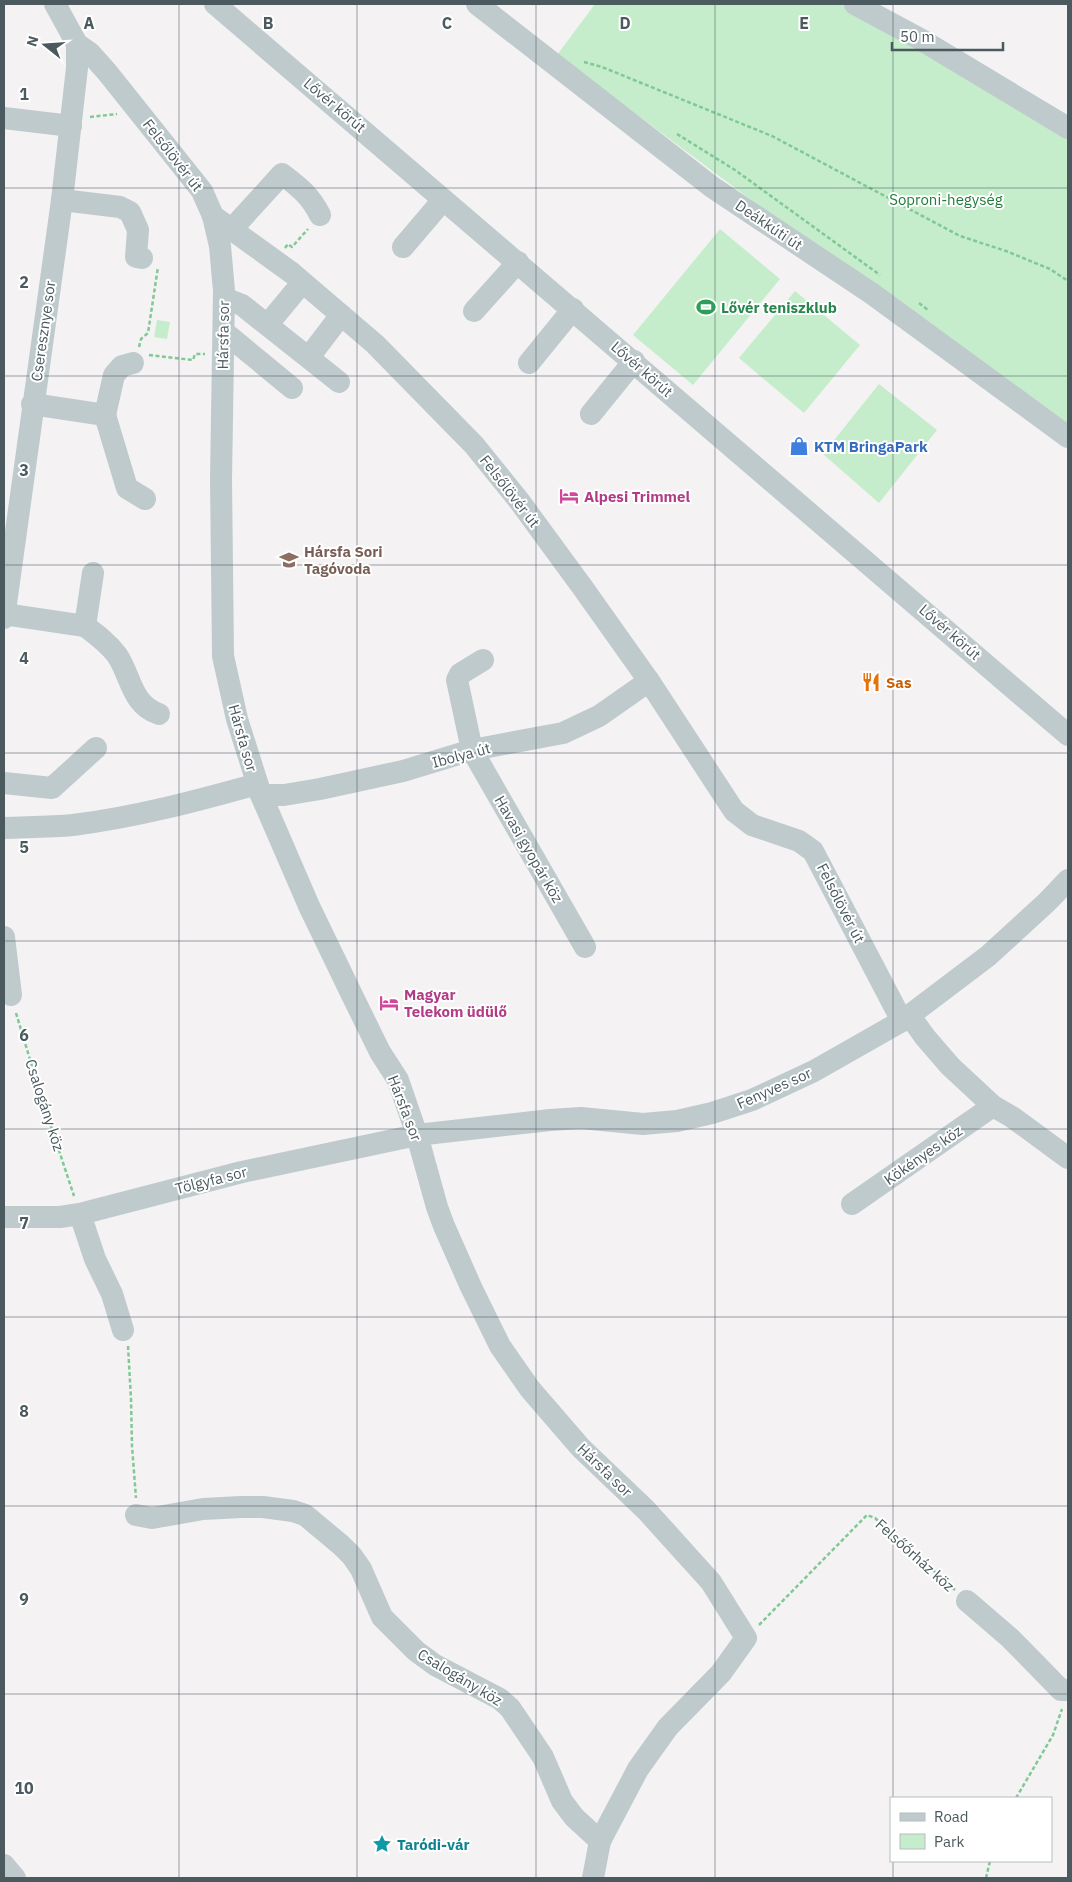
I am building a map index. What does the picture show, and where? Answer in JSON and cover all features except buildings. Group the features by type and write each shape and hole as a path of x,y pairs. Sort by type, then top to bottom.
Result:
{"street":[{"name":"Felsőlövér út","path":"55,4 77,44 90,54 107,72 196,183 202,191 213,216 341,315 374,344 474,445 520,502 649,681 734,810 752,825 799,841 814,852 906,1018 950,1066 993,1106 1012,1117 1068,1158"},
{"name":"Lővér körút","path":"215,4 634,361 1068,735"},
{"name":"Deákkúti út","path":"476,4 712,187 871,293 1068,437"},
{"path":"855,4 1068,128"},
{"name":"Cseresznye sor","path":"4,616 7,564 62,200 79,122 77,44"},
{"path":"4,118 79,122"},
{"path":"231,230 282,174 313,201 320,215"},
{"path":"62,200 120,207 130,212 138,230 136,257 150,260"},
{"path":"403,247 443,200"},
{"name":"Hársfa sor","path":"213,216 220,246 224,298 221,479 223,656 237,719 259,790 309,906 346,984 380,1052 398,1080 417,1135 444,1226 471,1288 500,1346 530,1389 581,1448 646,1510 712,1582 746,1638"},
{"path":"474,310 518,262"},
{"path":"268,324 302,283"},
{"path":"224,298 242,305 339,382"},
{"path":"529,362 573,309"},
{"path":"309,357 341,315"},
{"path":"224,332 292,388"},
{"path":"139,357 122,366 114,375 105,415 127,488 145,500"},
{"path":"590,414 634,361"},
{"path":"32,404 105,415"},
{"path":"85,626 93,573"},
{"path":"4,616 85,626 109,645 118,658 140,703 148,710 159,714"},
{"name":"Havasi gyopár köz","path":"483,660 460,674 457,680 472,750 585,948"},
{"name":"Ibolya út","path":"4,828 71,825 118,818 259,790 284,795 403,771 472,750 563,733 599,716 649,681"},
{"path":"4,782 52,788 96,748"},
{"name":"Fenyves sor","path":"417,1135 581,1118 643,1124 677,1121 712,1113 752,1100 814,1071 906,1018 988,956 1068,880"},
{"path":"4,937 11,995"},
{"name":"Kökényes köz","path":"852,1204 993,1106"},
{"name":"Tölgyfa sor","path":"4,1217 60,1217 80,1214 242,1172 417,1135"},
{"path":"80,1214 94,1259 112,1294 123,1330"},
{"name":"Csalogány köz","path":"136,1515 152,1518 202,1509 263,1507 294,1511 305,1515 352,1556 362,1570 382,1618 416,1651 435,1665 500,1699 510,1708 543,1757 562,1801 574,1817 600,1841"},
{"name":"Felsőőrház köz","path":"967,1601 1010,1638 1060,1690 1068,1690"},
{"path":"593,1878 600,1841 638,1769 668,1727 721,1673 746,1638"},
{"path":"4,1865 15,1878"}],"path":[{"path":"579,62 602,67 772,136 960,236 1015,254 1050,269 1068,281"},
{"path":"79,122 118,114"},
{"path":"288,244 292,247 320,215"},
{"path":"150,260 156,286 148,333 141,339 139,357 192,360 195,354 204,354"},
{"name":"Csalogány köz","path":"11,995 41,1096 80,1214"},
{"path":"123,1330 128,1346 136,1515"},
{"name":"Felsőőrház köz","path":"746,1638 867,1515 875,1518 967,1601"},
{"path":"1017,1797 1053,1735 1068,1690"},
{"path":"986,1878 990,1862"}],"green space":[{"name":"Soproni-hegység","path":"595,4 841,4 1068,135 1068,431 880,296 557,55"},
{"name":"Lővér teniszklub","path":"720,229 780,279 693,385 633,335"},
{"name":"Lővér teniszklub","path":"795,291 860,345 804,413 739,358"},
{"path":"157,320 170,322 167,339 154,337"},
{"path":"879,384 937,430 879,503 823,454"}],"place":[{"name":"Lővér teniszklub","path":"706,307"},
{"name":"KTM BringaPark","path":"799,446"},
{"name":"Alpesi Trimmel","path":"569,496"},
{"name":"Hársfa Sori Tagóvoda","path":"289,560"},
{"name":"Sas","path":"871,682"},
{"name":"Magyar Telekom üdülő","path":"389,1003"},
{"name":"Taródi-vár","path":"382,1844"}]}
